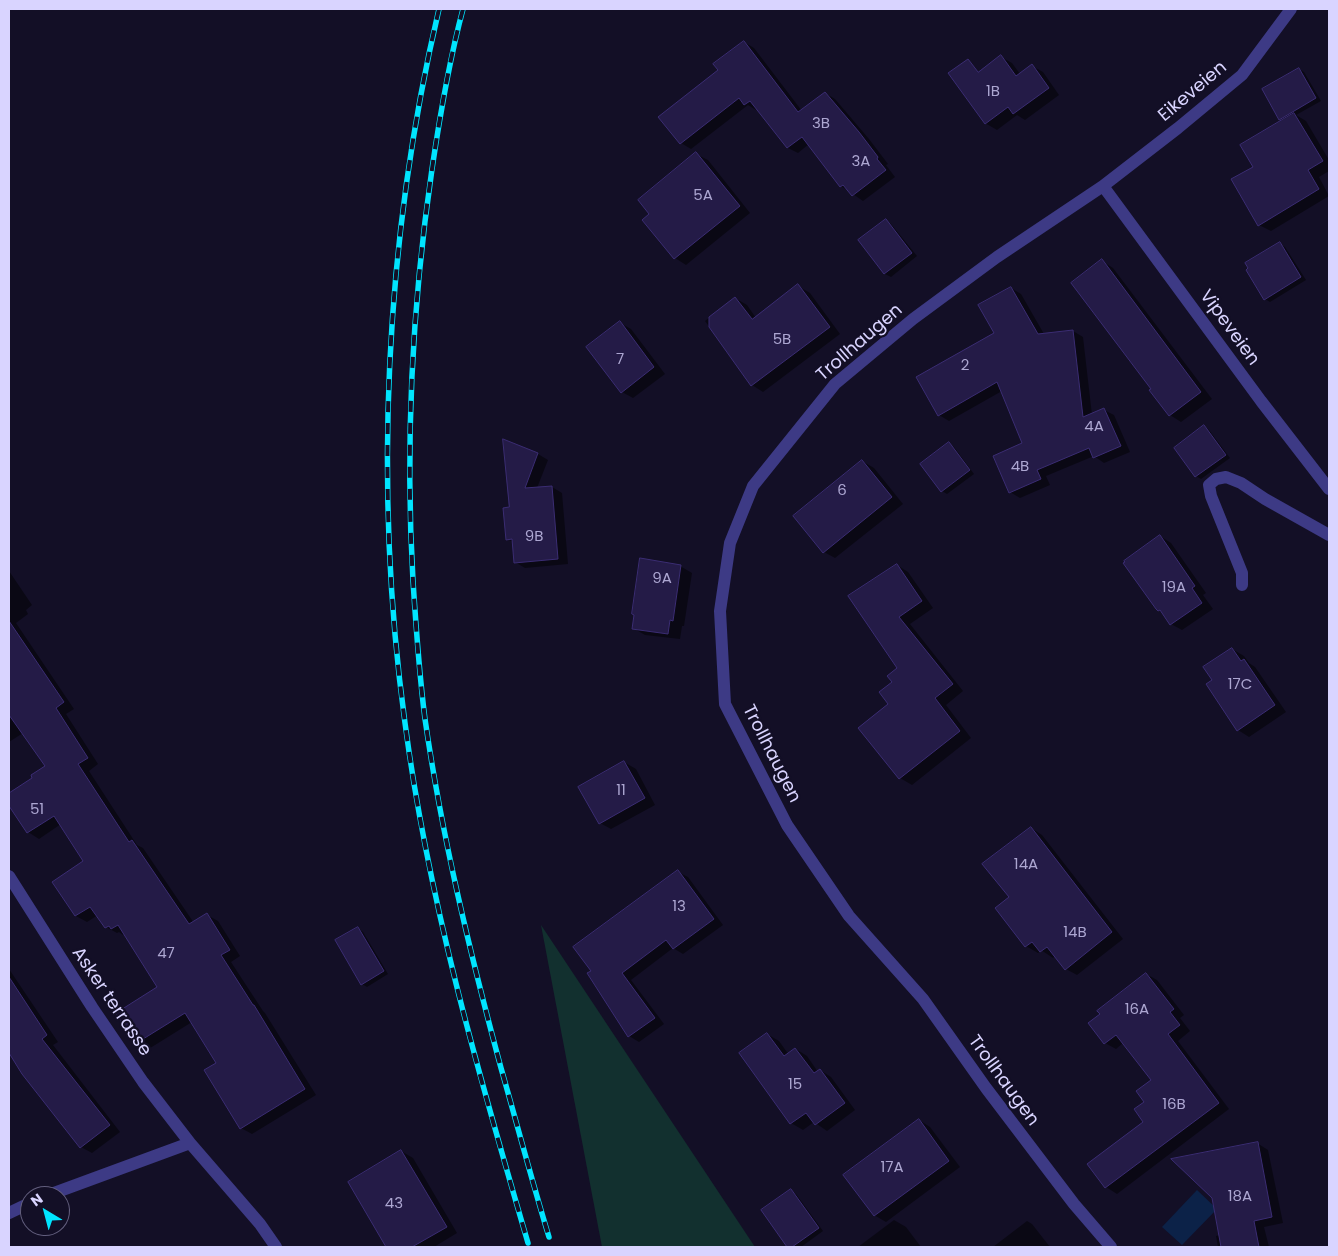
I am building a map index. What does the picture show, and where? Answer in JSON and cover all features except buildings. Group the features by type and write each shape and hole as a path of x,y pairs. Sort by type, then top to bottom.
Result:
{"street":[{"name":"Eikeveien","path":"1102,186 1178,128 1242,75 1291,9"},
{"name":"Vipeveien","path":"1102,186 1261,401 1329,489"},
{"name":"Trollhaugen","path":"1102,186 997,257 913,319 835,384 753,486 730,543 720,611 725,704 788,825 849,916 923,1000 986,1088 1074,1204 1111,1247"},
{"path":"1242,585 1242,573 1210,496 1209,485 1216,479 1226,477 1241,483 1265,499 1329,535"},
{"name":"Asker terrasse","path":"9,876 92,1008 144,1082 190,1143 260,1224 276,1247"},
{"path":"70,1187 190,1143"}],"green space":[{"path":"541,925 755,1247 602,1247"}],"water":[{"path":"1197,1190 1217,1209 1182,1245 1162,1227"}],"railway":[{"path":"439,9 421,96 406,184 396,274 390,364 387,455 389,545 395,635 415,789 441,920 473,1050 528,1243"},
{"path":"463,9 449,68 435,149 419,272 410,426 411,529 415,616 425,719 448,851 501,1068 549,1237"}]}
